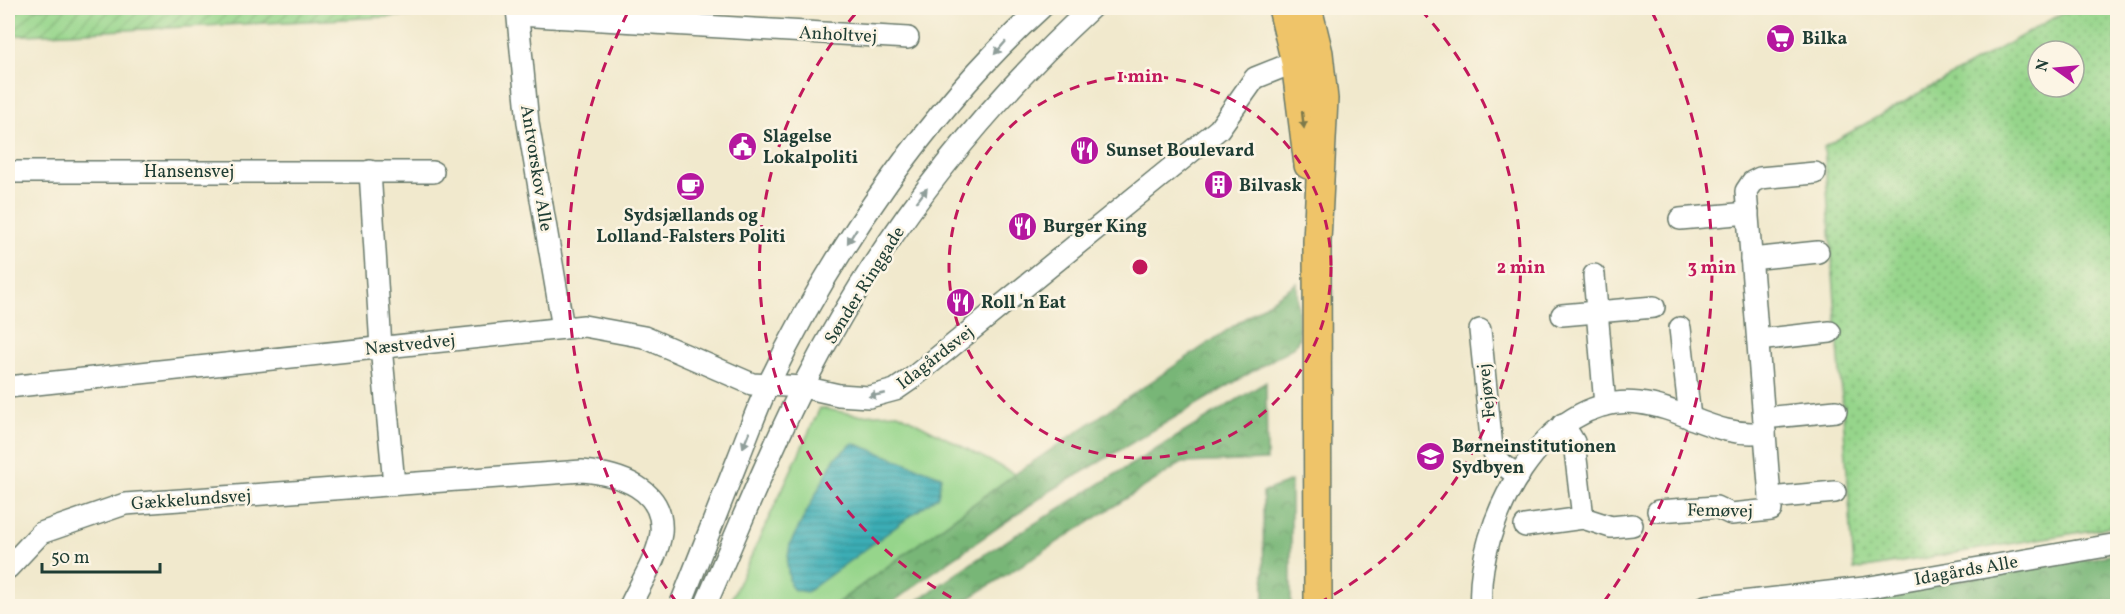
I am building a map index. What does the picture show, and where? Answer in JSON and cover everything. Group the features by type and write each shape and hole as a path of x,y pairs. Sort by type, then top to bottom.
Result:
{"main road":[{"path":"1282,8 1295,62 1317,241"},
{"path":"1308,8 1319,52 1324,99 1316,309 1318,606"}],"street":[{"name":"Sønder Ringgade","path":"680,606 768,386 805,311 858,226 932,126 1014,32 1041,8"},
{"name":"Sønder Ringgade","path":"705,606 803,387 869,270 952,155 1021,74 1091,8"},
{"name":"Anholtvej","path":"518,11 908,38"},
{"name":"Antvorskov Alle","path":"518,11 528,123 563,328"},
{"name":"Idagårdsvej","path":"803,387 869,397 895,390 1219,129 1255,78 1295,62"},
{"path":"370,171 381,347 394,484"},
{"name":"Hansensvej","path":"8,172 434,172"},
{"name":"Femøvej","path":"1658,511 1716,507 1731,514 1771,510 1746,191 1752,182 1760,178 1815,173"},
{"path":"1680,219 1748,213"},
{"path":"1751,260 1818,252"},
{"path":"1594,275 1605,405"},
{"path":"1562,315 1654,307"},
{"name":"Næstvedvej","path":"8,387 584,326 644,337 752,384 803,387"},
{"path":"1680,328 1690,418"},
{"name":"Fejøvej","path":"1480,330 1492,448 1496,458 1504,467 1519,475"},
{"path":"1758,340 1830,332"},
{"path":"1480,606 1484,566 1503,505 1519,475 1545,440 1563,424 1582,413 1605,405 1637,402 1669,408 1706,426 1745,435 1765,425 1836,411"},
{"path":"1563,424 1574,442 1583,518"},
{"name":"Gækkelundsvej","path":"8,568 41,533 125,504 582,471 602,473 629,482 640,487 655,504 661,523 658,545 630,606"},
{"name":"Femøvej","path":"1770,498 1835,492"},
{"path":"1525,526 1583,518 1611,527 1632,525"},
{"name":"Idagårds Alle","path":"1706,606 1864,588 2112,545"}],"green space":[{"path":"8,8 502,8 502,11 8,36"},
{"path":"2071,8 2116,8 2117,526 1854,570 1824,147"},
{"path":"1297,283 1299,339 1292,348 1052,490 888,606 833,606 1015,474"},
{"path":"1266,382 1267,460 1182,463 957,606 910,606 985,554"},
{"path":"820,408 858,415 898,413 1015,474 833,606 728,606"},
{"path":"1291,481 1291,606 1264,606 1263,492"},
{"path":"2117,554 2117,606 2091,606 2088,603 1852,606 1852,598"},
{"path":"2088,603 2091,606 1960,606 1979,604"}],"water":[{"path":"853,443 941,476 938,496 807,592 794,590 790,585 787,564 790,544 834,459"}],"place":[{"name":"Bilka","path":"1781,38"},
{"name":"Slagelse Lokalpoliti","path":"742,146"},
{"name":"Sunset Boulevard","path":"1085,150"},
{"name":"Bilvask","path":"1218,185"},
{"name":"Sydsjællands og Lolland-Falsters Politi","path":"691,186"},
{"name":"Burger King","path":"1022,226"},
{"name":"Roll 'n Eat","path":"960,302"},
{"name":"Børneinstitutionen Sydbyen","path":"1431,456"}]}
